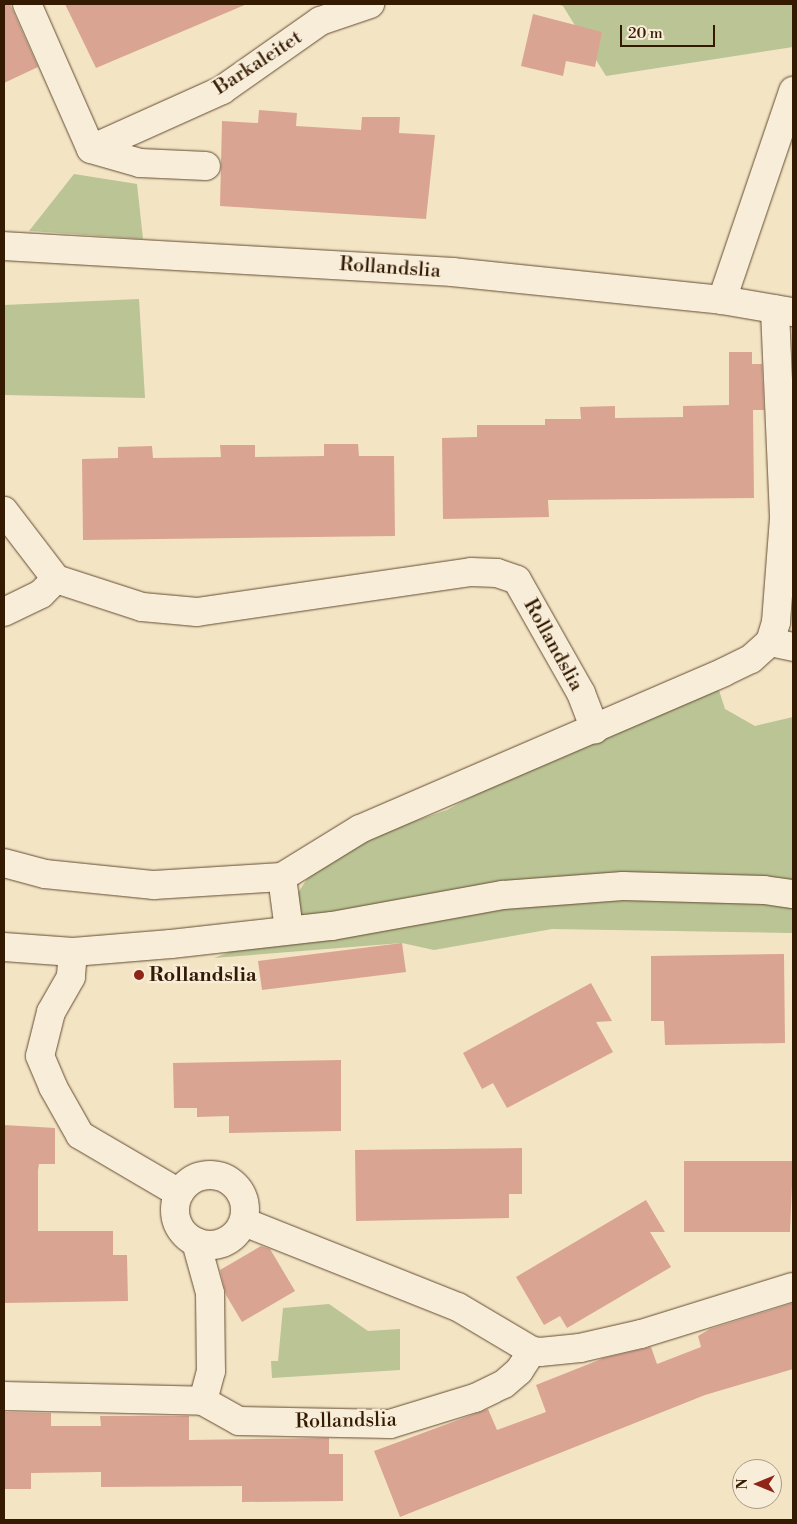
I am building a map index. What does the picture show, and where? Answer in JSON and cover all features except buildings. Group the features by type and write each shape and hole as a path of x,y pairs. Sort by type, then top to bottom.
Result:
{"street":[{"path":"27,4 91,150 140,163 206,166"},
{"name":"Barkaleitet","path":"91,150 222,90 320,22 370,4"},
{"path":"722,300 793,91"},
{"name":"Rollandslia","path":"4,246 452,272 722,300 784,311 789,517 776,622 781,644 724,672 360,829 282,877 154,885 45,874 4,863"},
{"path":"4,511 56,579 41,594 4,612"},
{"name":"Rollandslia","path":"56,579 142,608 197,612 413,578 497,573 517,580 581,693 594,729"},
{"path":"282,877 290,930"},
{"path":"4,947 73,952 332,926 504,895 623,886 764,890 793,894"},
{"path":"73,952 71,977 52,1012 40,1056 52,1086 80,1135 179,1193"},
{"path":"219,1175 230,1180 244,1199 244,1222 229,1240 207,1246 196,1242 179,1227 175,1204 179,1193 186,1184 202,1176 219,1175"},
{"path":"244,1222 458,1307 532,1351 580,1348 641,1334 793,1288"},
{"path":"196,1242 210,1301 211,1371 203,1401"},
{"name":"Rollandslia","path":"4,1396 203,1401 239,1421 390,1424 475,1398 504,1384 520,1371 532,1351"}],"green space":[{"path":"557,4 793,4 793,47 606,76 563,6"},
{"path":"74,174 137,184 143,239 29,231"},
{"path":"139,299 145,398 4,395 4,305"},
{"path":"718,687 725,709 755,726 793,717 793,933 552,929 434,950 402,943 214,958 258,941 284,914 307,879 326,862 371,836 447,810 492,785"},
{"path":"329,1304 368,1331 400,1329 400,1370 272,1378 271,1361 278,1361 283,1308"}],"place":[{"name":"Rollandslia","path":"139,975"}]}
